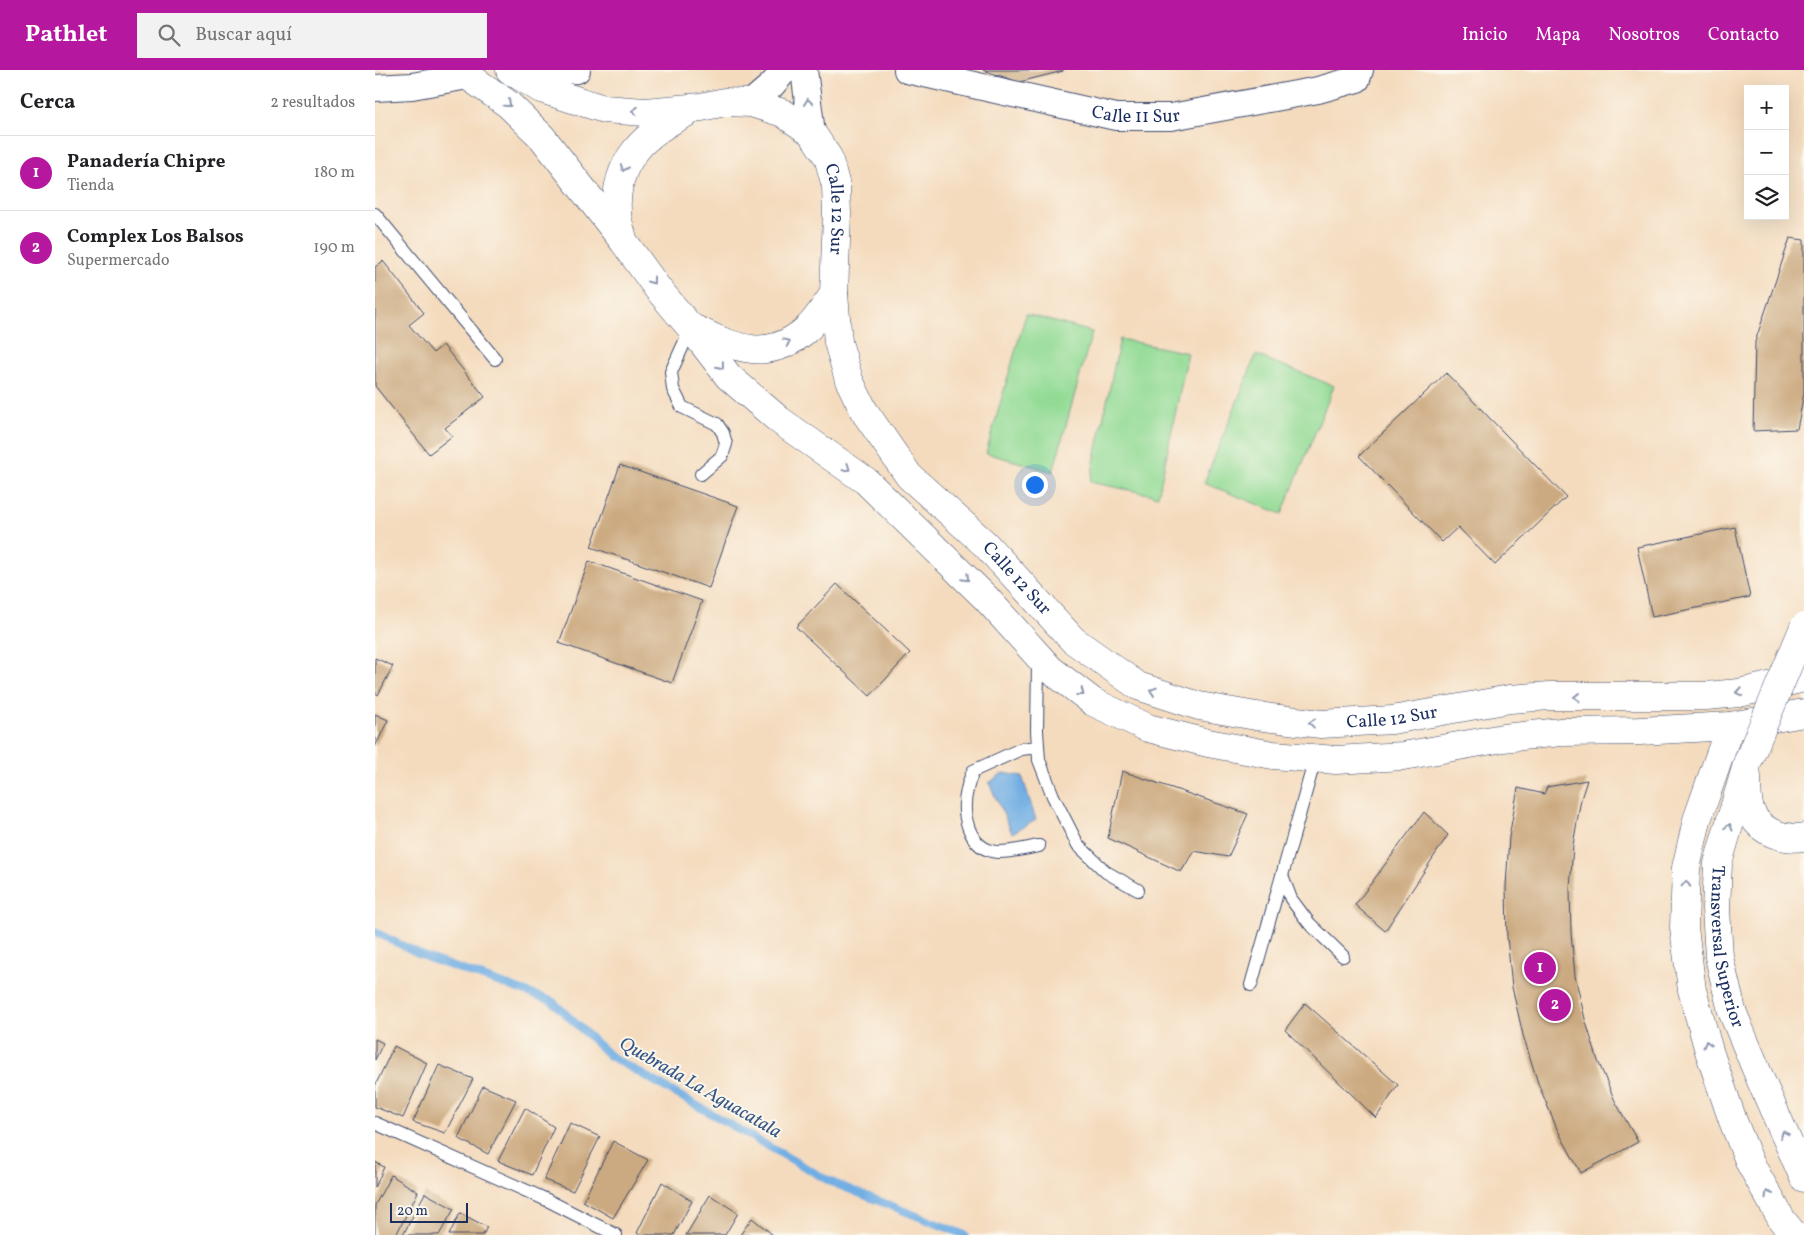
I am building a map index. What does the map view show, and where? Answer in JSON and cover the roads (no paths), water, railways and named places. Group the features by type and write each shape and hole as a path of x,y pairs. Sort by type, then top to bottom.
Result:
{"main road":[{"name":"Calle 12 Sur","path":"512,72 541,89 604,109 645,112 701,107 725,102 751,103 783,113 811,133 828,157 836,186 837,214 834,294 838,342 849,380 864,411 909,476 985,544 1073,640 1139,686 1199,706 1256,716 1321,724 1392,720 1510,699 1550,696 1705,696 1739,693 1804,678"},
{"name":"Calle 12 Sur","path":"466,73 508,104 542,137 658,289 729,377 779,420 866,481 986,598 1049,669 1093,702 1148,728 1209,743 1273,755 1336,760 1403,756 1503,738 1561,732 1640,731 1731,726 1804,713"},
{"path":"624,242 617,213 619,185 625,164 639,144 665,123 701,107"},
{"path":"691,328 725,344 748,350 773,348 791,341 809,327 834,294"},
{"name":"Transversal Superior","path":"1804,627 1748,761 1718,863 1716,909 1719,957 1732,1011 1804,1178"},
{"path":"1731,726 1697,820 1686,868 1684,928 1692,990 1709,1051 1733,1121 1750,1163 1783,1220 1794,1235"},
{"path":"1748,761 1747,786 1751,812 1764,829 1778,836 1792,839 1804,837"}],"street":[{"path":"512,72 577,70"},
{"path":"751,103 772,85 785,70"},
{"path":"804,70 811,133"},
{"name":"Calle 11 Sur","path":"907,70 1116,117 1171,117 1318,90 1357,79 1360,70"},
{"path":"375,88 412,86 466,73"}],"lane":[{"path":"375,214 495,359"},
{"path":"691,328 671,372 673,389 682,407 717,424 727,444 722,456 701,474"},
{"path":"1038,657 1039,760 1053,796 1078,845 1106,872 1138,890"},
{"path":"1038,748 1021,749 973,771 966,791 966,820 973,838 983,848 997,852 1039,846"},
{"path":"1251,985 1315,759"},
{"path":"1282,875 1291,900 1309,923 1343,956"},
{"path":"375,1123 538,1196 617,1235"}],"water":[{"path":"1003,773 1022,776 1036,820 1012,833 989,783"}],"waterway":[{"name":"Quebrada La Aguacatala","path":"375,932 428,958 552,1001 610,1056 831,1182 965,1235"}],"place":[{"name":"Panadería Chipre","path":"1540,968"},
{"name":"Complex Los Balsos","path":"1555,1005"}]}
